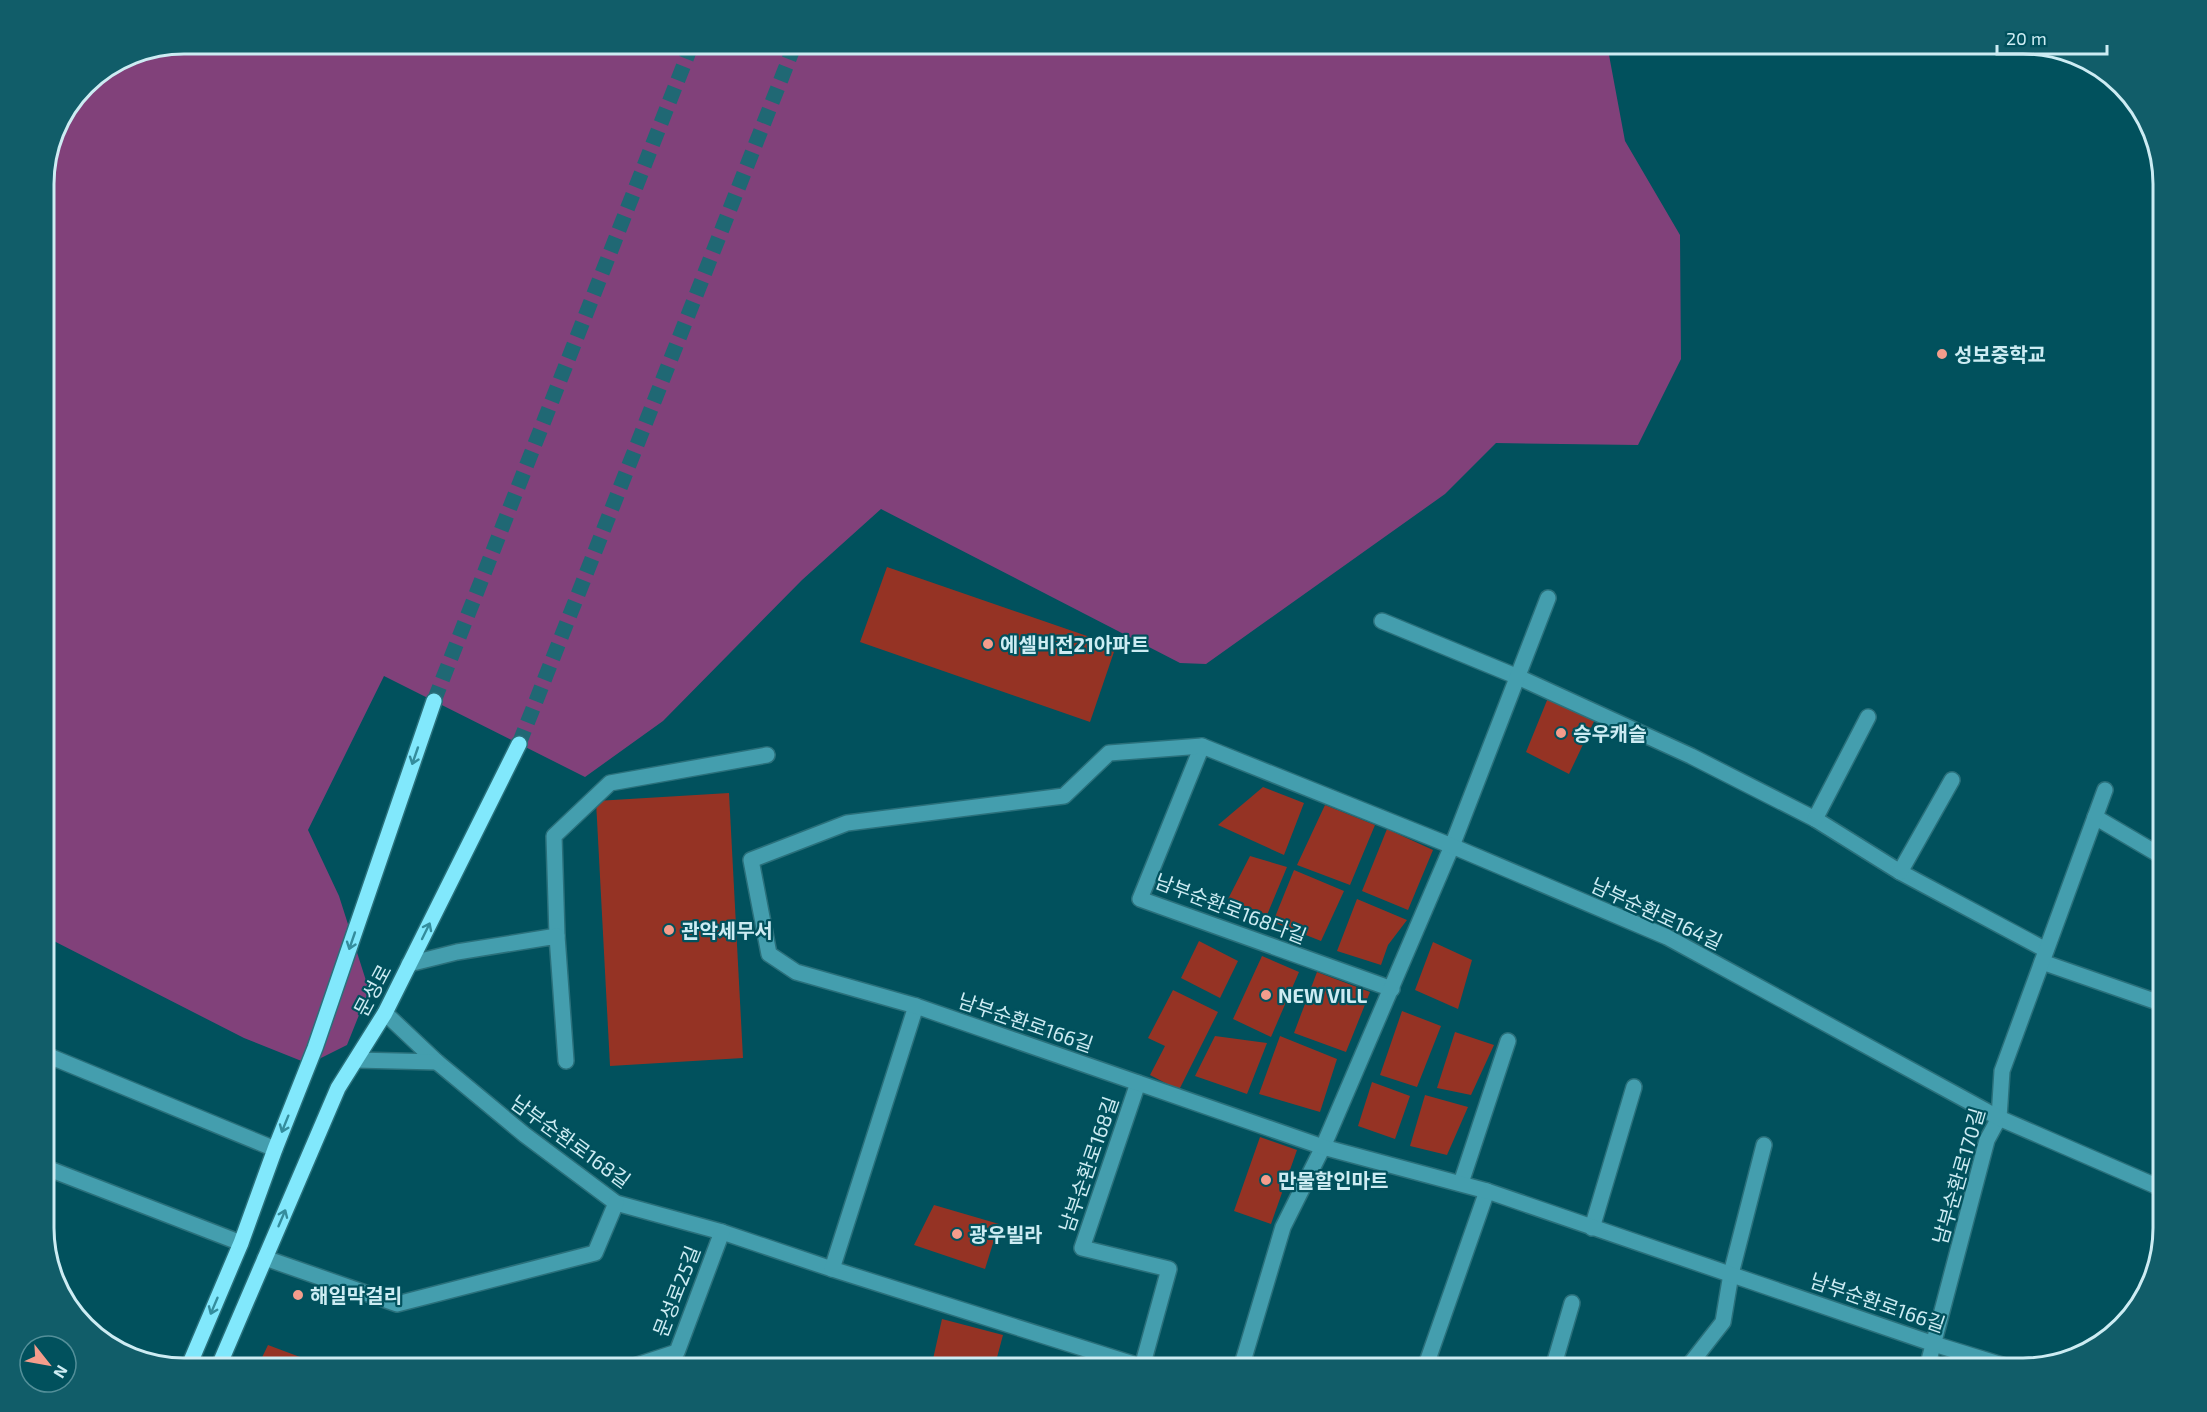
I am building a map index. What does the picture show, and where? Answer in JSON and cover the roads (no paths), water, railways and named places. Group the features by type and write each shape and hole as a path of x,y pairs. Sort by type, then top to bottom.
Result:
{"main road":[{"name":"문성로","path":"192,1358 241,1243 315,1048 434,701"},
{"name":"문성로","path":"222,1358 338,1088 385,1013 519,744"}],"street":[{"path":"1244,1358 1283,1227 1323,1147 1392,989 1452,846 1548,598"},
{"path":"1382,621 1518,677 1691,756 1815,819 1900,872 2044,956 2153,1000"},
{"path":"1815,819 1868,717"},
{"name":"남부순환로164길","path":"847,823 1064,795 1109,753 1202,746 1452,846 1667,937 1999,1118 2153,1185"},
{"name":"남부순환로168다길","path":"1202,746 1140,899 1392,989"},
{"path":"566,1061 557,936 554,836 610,783 767,755"},
{"path":"1900,872 1952,780"},
{"name":"남부순환로170길","path":"1930,1358 1987,1140 1999,1118 2002,1071 2105,790"},
{"path":"2095,817 2153,851"},
{"name":"남부순환로166길","path":"847,823 751,860 769,954 795,972 916,1006 1323,1147 1487,1191 1980,1358"},
{"path":"409,964 457,952 557,936"},
{"path":"832,1269 916,1006"},
{"name":"남부순환로168길","path":"385,1013 437,1062 525,1135 616,1203 722,1232 1112,1358"},
{"path":"1461,1183 1508,1041"},
{"path":"54,1058 275,1149"},
{"path":"356,1060 437,1062"},
{"name":"남부순환로168길","path":"1138,1083 1082,1248 1169,1269 1147,1358"},
{"path":"1592,1228 1634,1087"},
{"path":"1695,1358 1723,1322 1731,1274 1764,1145"},
{"path":"54,1171 241,1243"},
{"path":"1429,1358 1487,1191"},
{"path":"265,1258 397,1304 595,1253 616,1203"},
{"name":"문성로25길","path":"658,1358 677,1352 722,1232"},
{"path":"1555,1358 1572,1303"}],"tunnel":[{"path":"434,701 688,54"},
{"path":"519,744 791,54"}],"place":[{"name":"성보중학교","path":"1942,354"},
{"name":"에셀비전21아파트","path":"988,644"},
{"name":"승우캐슬","path":"1561,733"},
{"name":"관악세무서","path":"669,930"},
{"name":"NEW VILL","path":"1266,995"},
{"name":"만물할인마트","path":"1266,1180"},
{"name":"광우빌라","path":"957,1234"},
{"name":"해일막걸리","path":"298,1295"}]}
